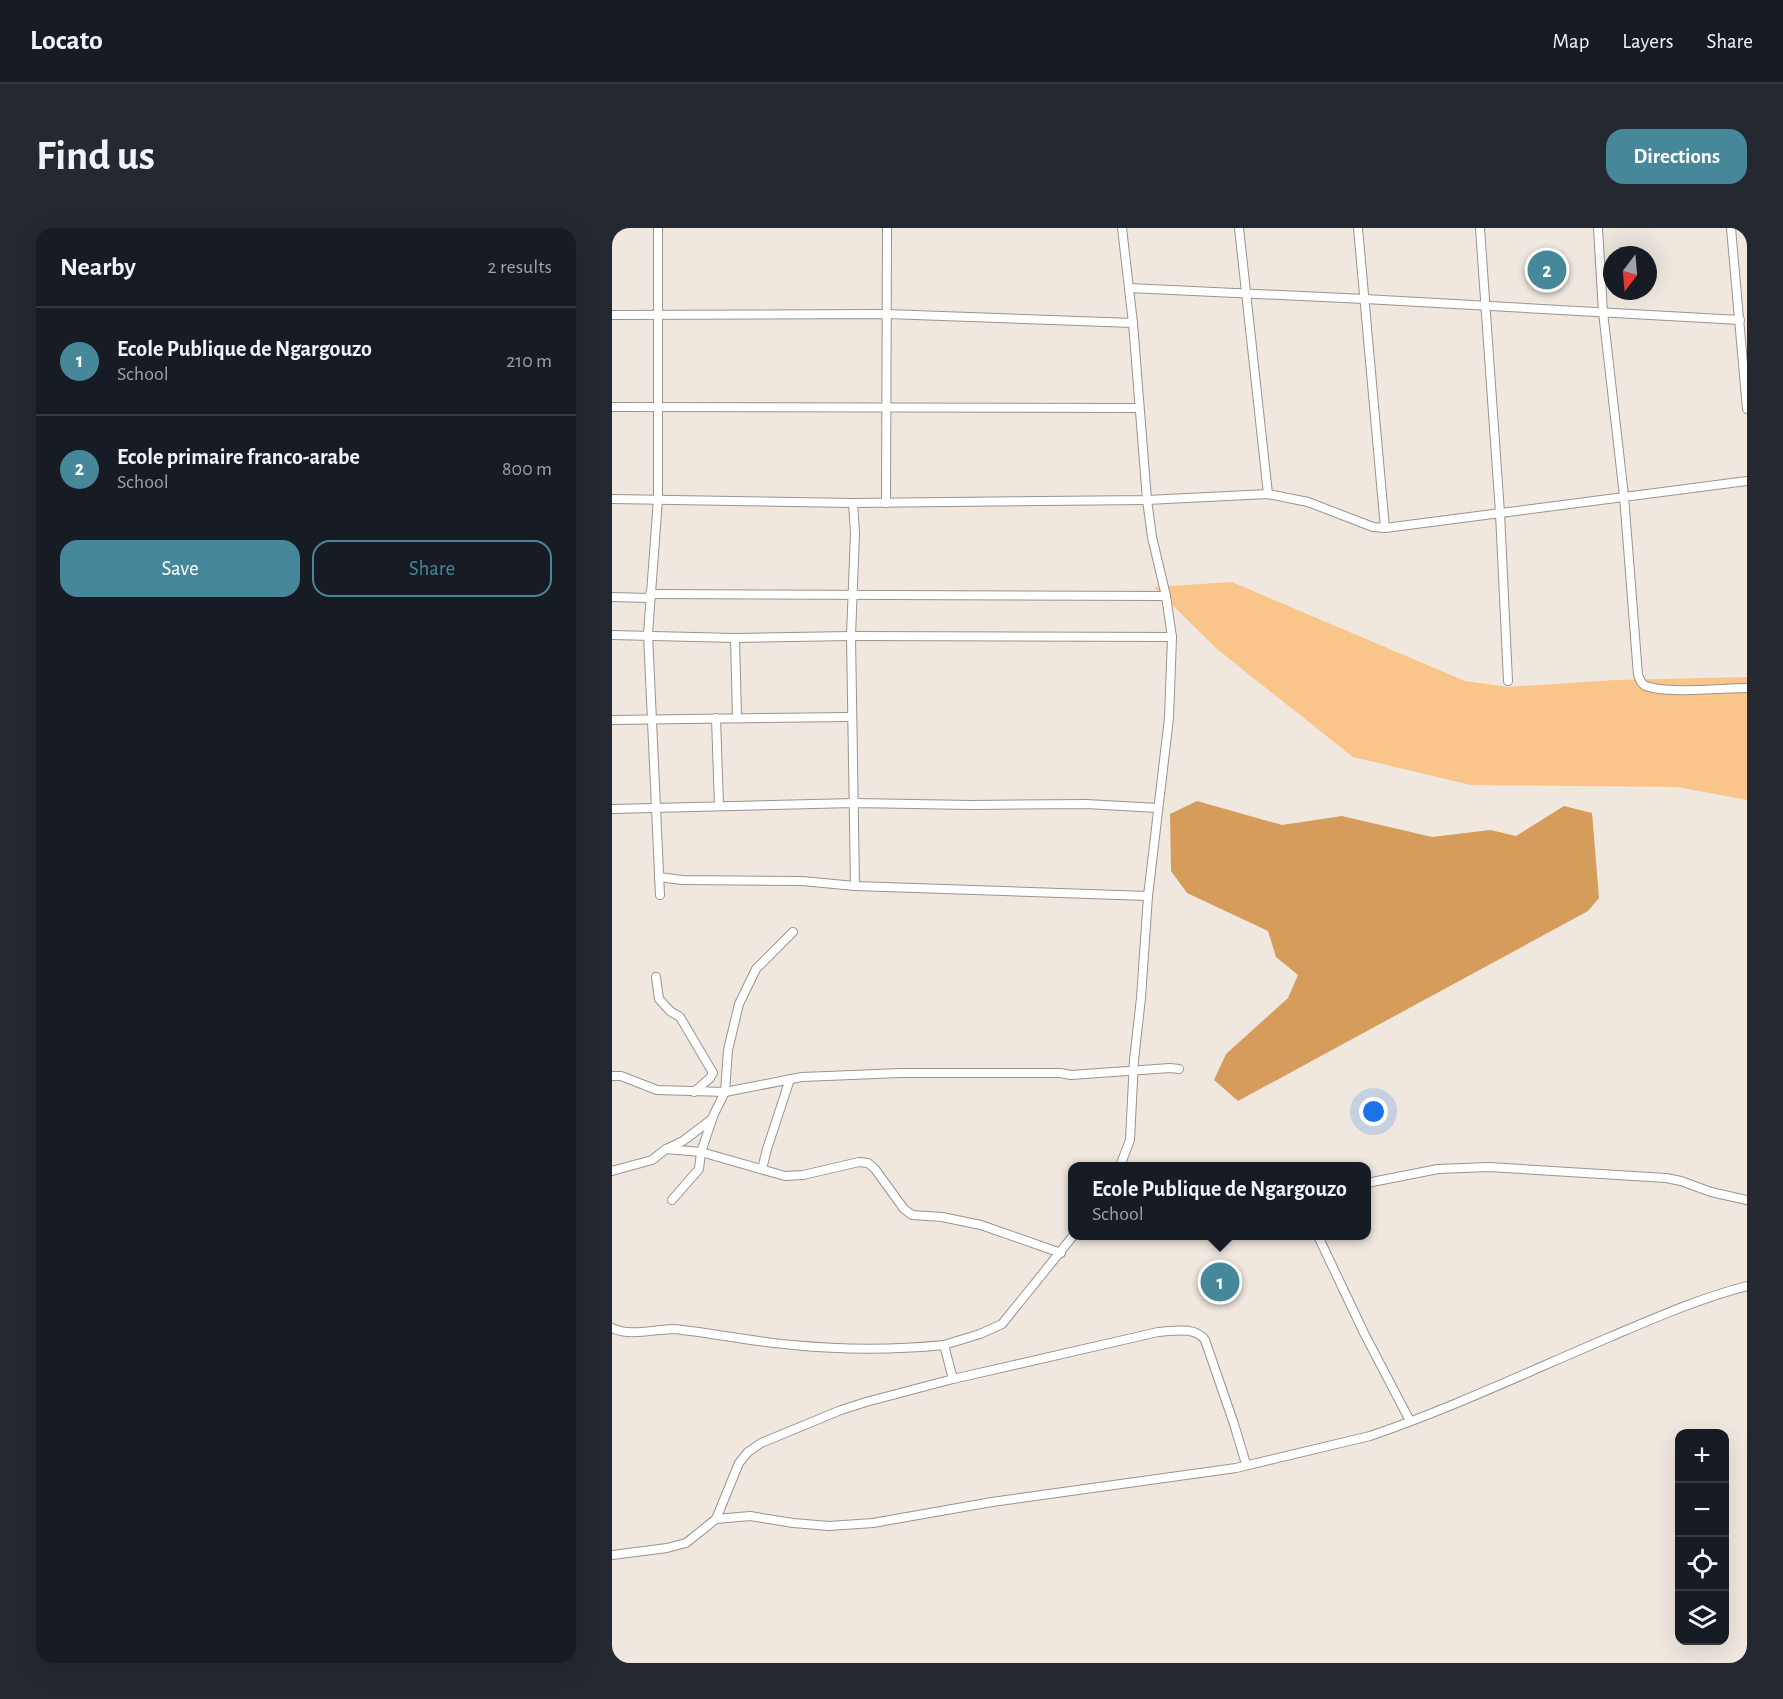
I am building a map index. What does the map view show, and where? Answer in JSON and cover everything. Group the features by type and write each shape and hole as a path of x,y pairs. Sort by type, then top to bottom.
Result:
{"street":[{"path":"658,228 658,499 648,634 660,895"},
{"path":"886,503 887,228"},
{"path":"1122,228 1133,323 1147,500 1172,637 1169,718 1148,896 1133,1070 1130,1140 1122,1162"},
{"path":"1239,228 1268,494"},
{"path":"1358,228 1384,528"},
{"path":"1480,228 1500,513 1508,681"},
{"path":"1598,228 1603,312 1624,496 1638,675 1641,683 1647,687 1667,690 1747,688"},
{"path":"1731,228 1747,410"},
{"path":"1129,288 1740,320"},
{"path":"612,315 887,314 1133,323"},
{"path":"612,407 1139,408"},
{"path":"612,499 886,503 1147,500 1268,494 1308,502 1373,527 1384,528 1747,481"},
{"path":"854,503 851,717 855,886"},
{"path":"612,597 1166,596"},
{"path":"612,635 648,634 735,638 1172,637"},
{"path":"735,638 738,717"},
{"path":"612,720 851,717"},
{"path":"716,718 719,806"},
{"path":"612,809 854,803 1086,804 1158,808"},
{"path":"659,877 682,880 802,881 855,886 1148,896"},
{"path":"672,1200 699,1169 701,1152 724,1092 728,1050 739,1004 756,969 793,932"},
{"path":"656,977 659,999 670,1011 680,1017 712,1073 710,1078 694,1092"},
{"path":"612,1076 621,1076 657,1090 724,1092 802,1077 901,1073 1060,1073 1071,1076 1133,1070 1179,1069"},
{"path":"762,1169 790,1079"},
{"path":"612,1171 652,1160 666,1149 683,1141 712,1119"},
{"path":"666,1149 701,1152 785,1176 803,1175 859,1162 868,1163 884,1179 904,1209 912,1215 942,1217 981,1225 1061,1252"},
{"path":"1371,1182 1438,1169 1489,1167 1666,1178 1747,1200"},
{"path":"612,1328 620,1332 674,1329 791,1345 851,1350 906,1349 944,1345 980,1334 1002,1324 1070,1240"},
{"path":"1320,1240 1364,1333 1410,1421"},
{"path":"716,1519 750,1516 774,1521 829,1526 873,1523 992,1502 1236,1468 1370,1436 1482,1394 1661,1316 1747,1286"},
{"path":"615,1552 667,1548 686,1543 716,1519 739,1463 748,1452 761,1443 866,1402 953,1379 1158,1332 1193,1331 1205,1340 1246,1464"},
{"path":"944,1345 953,1379"}],"shaded area":[{"path":"1232,582 1465,681 1508,687 1615,680 1747,677 1747,800 1677,787 1471,785 1353,757 1218,650 1154,587"},
{"path":"1197,801 1282,825 1342,816 1432,837 1490,830 1516,836 1564,806 1592,813 1599,898 1588,911 1238,1101 1214,1080 1226,1054 1288,998 1298,975 1276,957 1268,931 1187,893 1171,871 1170,814"}],"place":[{"name":"Ecole primaire franco-arabe","path":"1547,270"},
{"name":"Ecole Publique de Ngargouzo","path":"1220,1282"}]}
